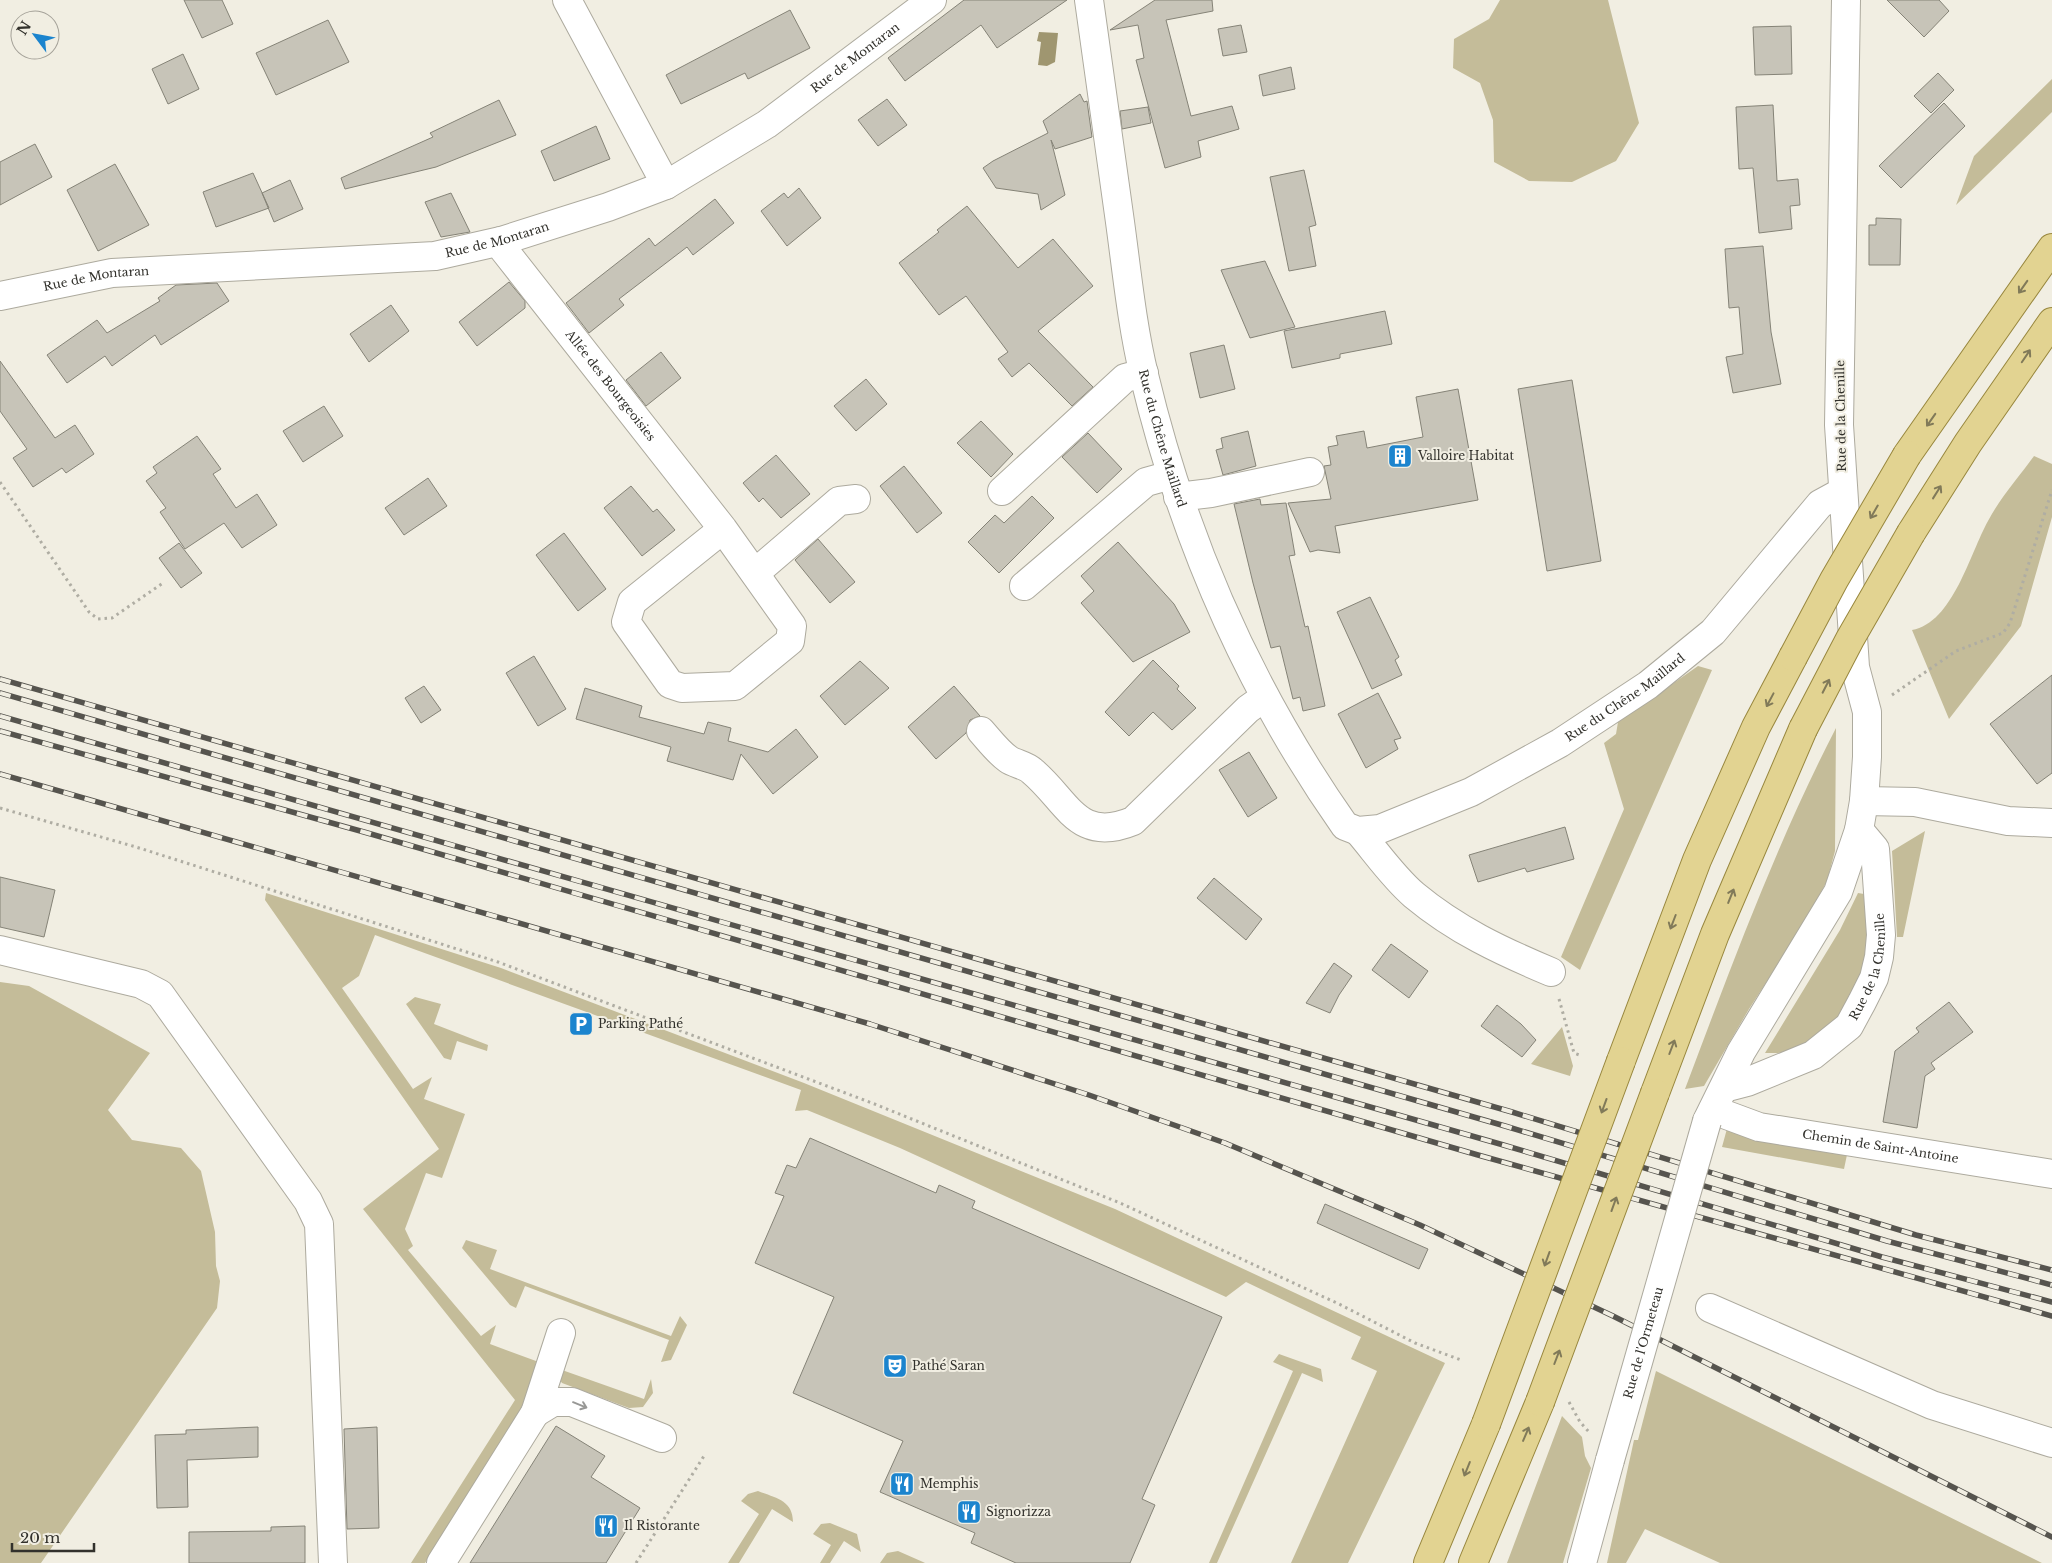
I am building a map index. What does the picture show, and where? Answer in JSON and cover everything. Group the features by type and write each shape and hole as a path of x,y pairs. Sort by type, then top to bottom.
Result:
{"main road":[{"path":"1427,1559 1486,1424 1697,860 1756,727 1834,580 1907,455 2052,248"},
{"path":"1473,1563 1552,1401 1654,1093 1715,934 1803,729 1850,639 1911,533 1974,435 2052,322"}],"street":[{"path":"567,0 666,185"},
{"name":"Rue de Montaran","path":"0,296 112,273 435,256 501,240 608,207 666,185 767,124 932,0"},
{"name":"Rue du Chêne Maillard","path":"1089,0 1131,303 1144,373 1174,486 1212,587 1235,639 1265,697 1328,802 1345,826 1358,832 1413,894 1457,928 1486,944 1551,972"},
{"name":"Rue de la Chenille","path":"1714,1106 1742,1052 1838,892 1859,830 1864,800 1868,757 1867,712 1855,667 1839,425 1846,0"},
{"name":"Allée des Bourgeoisies","path":"501,240 504,250 723,530 792,626 790,641 735,686 682,688 670,684 626,622 632,602 723,530"},
{"path":"1002,491 1125,378 1144,373"},
{"path":"1024,586 1146,482 1211,493 1310,472"},
{"name":"Rue du Chêne Maillard","path":"1358,832 1380,830 1471,792 1560,743 1648,685 1713,632 1820,504 1842,492"},
{"path":"755,573 839,501 856,498"},
{"path":"981,731 1008,759 1032,770 1069,811 1085,824 1098,828 1116,828 1133,821 1248,709 1265,697"},
{"path":"1864,800 1915,802 2008,821 2052,824"},
{"name":"Rue de la Chenille","path":"1714,1106 1747,1082 1813,1055 1849,1026 1862,1002 1874,978 1880,957 1881,935 1875,849 1859,830"},
{"path":"0,950 141,984 160,994 308,1201 319,1224 332,1563"},
{"name":"Chemin de Saint-Antoine","path":"1714,1106 1759,1126 2052,1174"},
{"name":"Rue de l'Ormeteau","path":"1582,1563 1610,1460 1714,1106"},
{"path":"1710,1308 1932,1406 2052,1443"},
{"path":"440,1563 535,1413 560,1333"},
{"path":"535,1413 553,1402 572,1402 662,1438"}],"path":[{"path":"0,482 90,612 98,619 112,618 163,583"},
{"path":"1867,712 1956,651 2003,633 2010,623 2052,490"},
{"path":"0,808 136,847 498,962 853,1096 1120,1203 1339,1304 1415,1343 1461,1360"},
{"path":"1551,972 1574,1053 1582,1056"},
{"path":"1552,1401 1568,1400 1580,1422 1588,1430 1590,1446 1610,1460"},
{"path":"636,1563 704,1456"}],"shaded area":[{"path":"1500,0 1608,0 1639,123 1616,161 1572,182 1529,181 1494,162 1493,120 1480,83 1453,68 1454,39 1489,19"},
{"path":"1039,32 1058,33 1055,62 1047,66 1038,65 1041,42 1037,41"},
{"path":"2052,79 2052,112 1956,205 1974,156"},
{"path":"2034,456 2052,464 2052,517 2021,626 1949,719 1912,630 1926,625 1939,615 1949,601 1959,585 1993,512"},
{"path":"1698,666 1712,670 1580,970 1561,957 1624,809 1604,743 1616,734 1618,722"},
{"path":"1836,728 1835,851 1827,881 1802,927 1749,1009 1704,1086 1685,1089 1774,861"},
{"path":"1925,831 1903,937 1897,937 1892,851"},
{"path":"266,893 501,968 804,1083 1115,1209 1445,1363 1348,1563 1291,1563 1377,1371 1351,1359 1361,1337 1246,1282 1226,1297 900,1148 807,1110 795,1111 801,1090 375,935 359,976 342,988 413,1089 432,1077 424,1099 465,1114 442,1178 426,1173 405,1229 413,1246 408,1250 481,1336 496,1325 490,1344 536,1361 535,1379 525,1404 425,1563 411,1563 515,1400 363,1209 439,1149 265,900"},
{"path":"1858,893 1864,894 1871,933 1859,991 1825,1035 1795,1049 1778,1053 1765,1053 1840,930"},
{"path":"0,982 29,986 150,1053 108,1110 132,1140 181,1148 201,1171 215,1232 216,1266 220,1281 217,1308 41,1563 0,1563"},
{"path":"415,997 441,1004 434,1024 488,1045 487,1051 457,1041 451,1060 444,1058 406,1004"},
{"path":"1562,1027 1573,1066 1570,1076 1531,1064"},
{"path":"1728,1125 1848,1150 1844,1169 1722,1147"},
{"path":"466,1240 497,1250 490,1269 671,1336 680,1316 687,1325 671,1360 661,1362 669,1340 525,1286 516,1308 510,1305 462,1248"},
{"path":"1279,1354 1321,1369 1323,1382 1302,1373 1217,1563 1209,1563 1293,1371 1273,1362"},
{"path":"562,1370 644,1399 651,1379 653,1393 643,1407 629,1408 562,1383 557,1376"},
{"path":"1656,1371 2042,1563 1720,1563 1645,1529 1626,1563 1607,1563 1634,1440 1638,1440"},
{"path":"1562,1416 1582,1437 1585,1456 1591,1468 1563,1563 1507,1563"},
{"path":"758,1491 777,1498 786,1504 790,1509 793,1522 772,1509 739,1563 728,1563 759,1514 741,1501 748,1494"},
{"path":"830,1523 857,1534 861,1552 844,1541 830,1563 820,1563 831,1545 813,1534 821,1524"},
{"path":"898,1551 925,1563 880,1563 887,1553"}],"building":[{"path":"184,0 222,0 233,24 202,38"},
{"path":"964,0 1067,0 997,48 981,25 905,81 888,58"},
{"path":"1155,0 1212,0 1213,11 1166,20 1191,116 1232,106 1239,129 1198,141 1201,157 1165,168 1136,60 1144,58 1138,25 1110,30"},
{"path":"1887,0 1939,0 1949,11 1924,37"},
{"path":"790,10 810,48 748,79 745,73 681,104 666,75"},
{"path":"328,20 349,62 276,95 256,53"},
{"path":"1241,25 1247,52 1223,56 1218,29"},
{"path":"1791,26 1792,74 1755,75 1753,27"},
{"path":"183,54 199,89 168,104 152,69"},
{"path":"1291,67 1295,89 1263,96 1259,75"},
{"path":"1938,73 1954,90 1931,113 1914,96"},
{"path":"1080,94 1084,102 1087,101 1092,137 1055,149 1051,140 1065,195 1041,210 1038,194 996,188 983,168 1048,133 1043,121"},
{"path":"887,99 907,125 878,146 858,120"},
{"path":"499,100 516,135 436,167 345,189 341,178 433,137 430,133"},
{"path":"1944,103 1965,126 1901,188 1879,166"},
{"path":"1773,105 1777,181 1798,179 1800,205 1790,206 1792,229 1759,233 1753,168 1739,169 1736,107"},
{"path":"1148,107 1151,123 1122,129 1120,111"},
{"path":"596,126 610,159 554,181 541,151"},
{"path":"35,144 52,177 0,205 0,162"},
{"path":"115,164 149,225 98,251 67,190"},
{"path":"1304,170 1316,225 1309,227 1316,266 1289,271 1270,177"},
{"path":"253,173 269,208 216,227 203,192"},
{"path":"290,180 303,209 274,222 262,193"},
{"path":"799,188 821,218 787,246 761,211 784,193 788,198"},
{"path":"451,193 470,232 441,237 425,202"},
{"path":"715,199 734,223 693,255 687,247 619,299 624,305 589,333 566,303 649,238 655,246"},
{"path":"967,206 1018,268 1053,239 1093,286 1038,331 1093,387 1072,406 1029,363 1012,377 998,359 1008,352 966,296 939,315 899,263 939,232 937,230"},
{"path":"1876,218 1901,219 1900,265 1869,265 1869,225 1876,225"},
{"path":"1763,246 1771,332 1781,384 1733,393 1726,357 1743,354 1739,307 1729,308 1725,249"},
{"path":"1265,261 1295,327 1250,338 1221,270"},
{"path":"509,282 525,301 525,308 477,346 459,322"},
{"path":"217,283 229,301 161,345 155,335 112,366 105,356 67,383 47,355 97,320 107,333 160,301 158,298 176,285"},
{"path":"391,305 409,331 369,362 350,334"},
{"path":"1385,311 1392,344 1340,354 1340,358 1292,368 1284,331"},
{"path":"1224,345 1235,389 1200,398 1190,353"},
{"path":"661,352 681,378 646,406 626,380"},
{"path":"0,361 55,438 75,425 94,454 66,473 62,468 33,487 13,458 27,449 0,411"},
{"path":"866,379 887,404 856,431 834,406"},
{"path":"1572,380 1601,561 1547,571 1518,389"},
{"name":"Valloire Habitat","path":"1458,389 1478,500 1335,526 1340,553 1318,550 1310,552 1288,503 1331,499 1324,466 1331,465 1328,447 1338,445 1336,436 1364,431 1367,448 1423,437 1416,397"},
{"path":"324,406 343,436 303,462 283,431"},
{"path":"981,421 1013,454 991,477 957,443"},
{"path":"1248,431 1256,466 1223,475 1216,450 1223,448 1221,438"},
{"path":"1088,433 1122,469 1097,493 1062,457"},
{"path":"197,436 221,469 213,474 236,508 257,494 277,525 242,548 224,523 185,549 160,512 166,508 146,481 157,473 153,467"},
{"path":"776,455 810,494 781,518 763,498 759,502 743,483"},
{"path":"904,466 942,513 917,533 880,486"},
{"path":"428,478 447,506 404,535 385,508"},
{"path":"631,486 653,512 657,509 675,530 642,556 604,508"},
{"path":"1032,496 1054,518 999,573 968,542 995,515 1004,523"},
{"path":"1260,499 1261,505 1286,503 1295,555 1289,556 1305,627 1308,626 1325,706 1303,711 1300,697 1293,699 1280,646 1271,648 1234,504"},
{"path":"564,533 606,589 578,611 536,555"},
{"path":"818,539 855,582 830,603 795,560"},
{"path":"1118,542 1174,604 1190,632 1133,662 1081,603 1094,591 1081,576"},
{"path":"179,543 202,573 181,588 159,558"},
{"path":"1370,597 1399,657 1395,660 1402,675 1372,689 1337,612"},
{"path":"534,656 566,709 538,726 506,673"},
{"path":"1153,660 1179,686 1177,689 1196,708 1172,730 1153,712 1129,736 1105,712"},
{"path":"860,661 889,688 845,725 820,696"},
{"path":"2052,675 2052,773 2037,784 1990,724"},
{"path":"424,686 441,710 421,723 405,698"},
{"path":"954,686 980,716 970,720 966,733 936,759 908,727"},
{"path":"585,688 642,706 639,717 704,734 708,722 731,728 728,741 768,752 796,729 818,757 773,794 741,754 733,780 667,761 671,747 576,719"},
{"path":"1378,693 1401,738 1394,740 1398,749 1366,768 1338,714"},
{"path":"1249,752 1277,798 1248,817 1219,770"},
{"path":"1565,827 1574,859 1527,872 1525,868 1478,882 1469,855"},
{"path":"0,877 55,890 44,937 0,927"},
{"path":"1214,878 1262,919 1246,940 1197,898"},
{"path":"1391,944 1428,971 1409,998 1372,970"},
{"path":"1334,963 1352,976 1330,1013 1306,1003"},
{"path":"1949,1002 1973,1032 1931,1063 1935,1069 1925,1076 1917,1128 1883,1122 1895,1051 1919,1032 1916,1028"},
{"path":"1497,1005 1521,1024 1536,1040 1522,1057 1481,1026"},
{"path":"810,1138 936,1193 939,1185 975,1201 972,1208 1222,1317 1142,1499 1155,1505 1130,1563 1016,1563 971,1543 975,1533 880,1492 903,1441 793,1393 834,1297 755,1263 784,1196 775,1193 787,1165 796,1168"},
{"path":"1325,1204 1428,1249 1419,1269 1317,1223"},
{"path":"556,1426 605,1456 591,1477 640,1508 606,1563 470,1563"},
{"path":"258,1427 258,1457 187,1460 188,1507 157,1508 155,1435 186,1434 186,1430"},
{"path":"377,1427 379,1528 347,1529 344,1429"},
{"path":"305,1526 305,1563 189,1563 189,1532 271,1531 271,1527"}],"railway":[{"path":"0,679 1512,1112 1916,1235 2052,1270"},
{"path":"0,693 1505,1126 1887,1241 2052,1285"},
{"path":"0,716 1500,1144 1882,1257 2052,1302"},
{"path":"0,731 364,832 1478,1155 2052,1316"},
{"path":"0,774 870,1024 1089,1095 1225,1143 1420,1225 1613,1316 2052,1537"}],"place":[{"name":"Valloire Habitat","path":"1400,456"},
{"name":"Parking Pathé","path":"581,1024"},
{"name":"Pathé Saran","path":"895,1366"},
{"name":"Memphis","path":"902,1484"},
{"name":"Signorizza","path":"969,1512"},
{"name":"Il Ristorante","path":"606,1526"}]}
